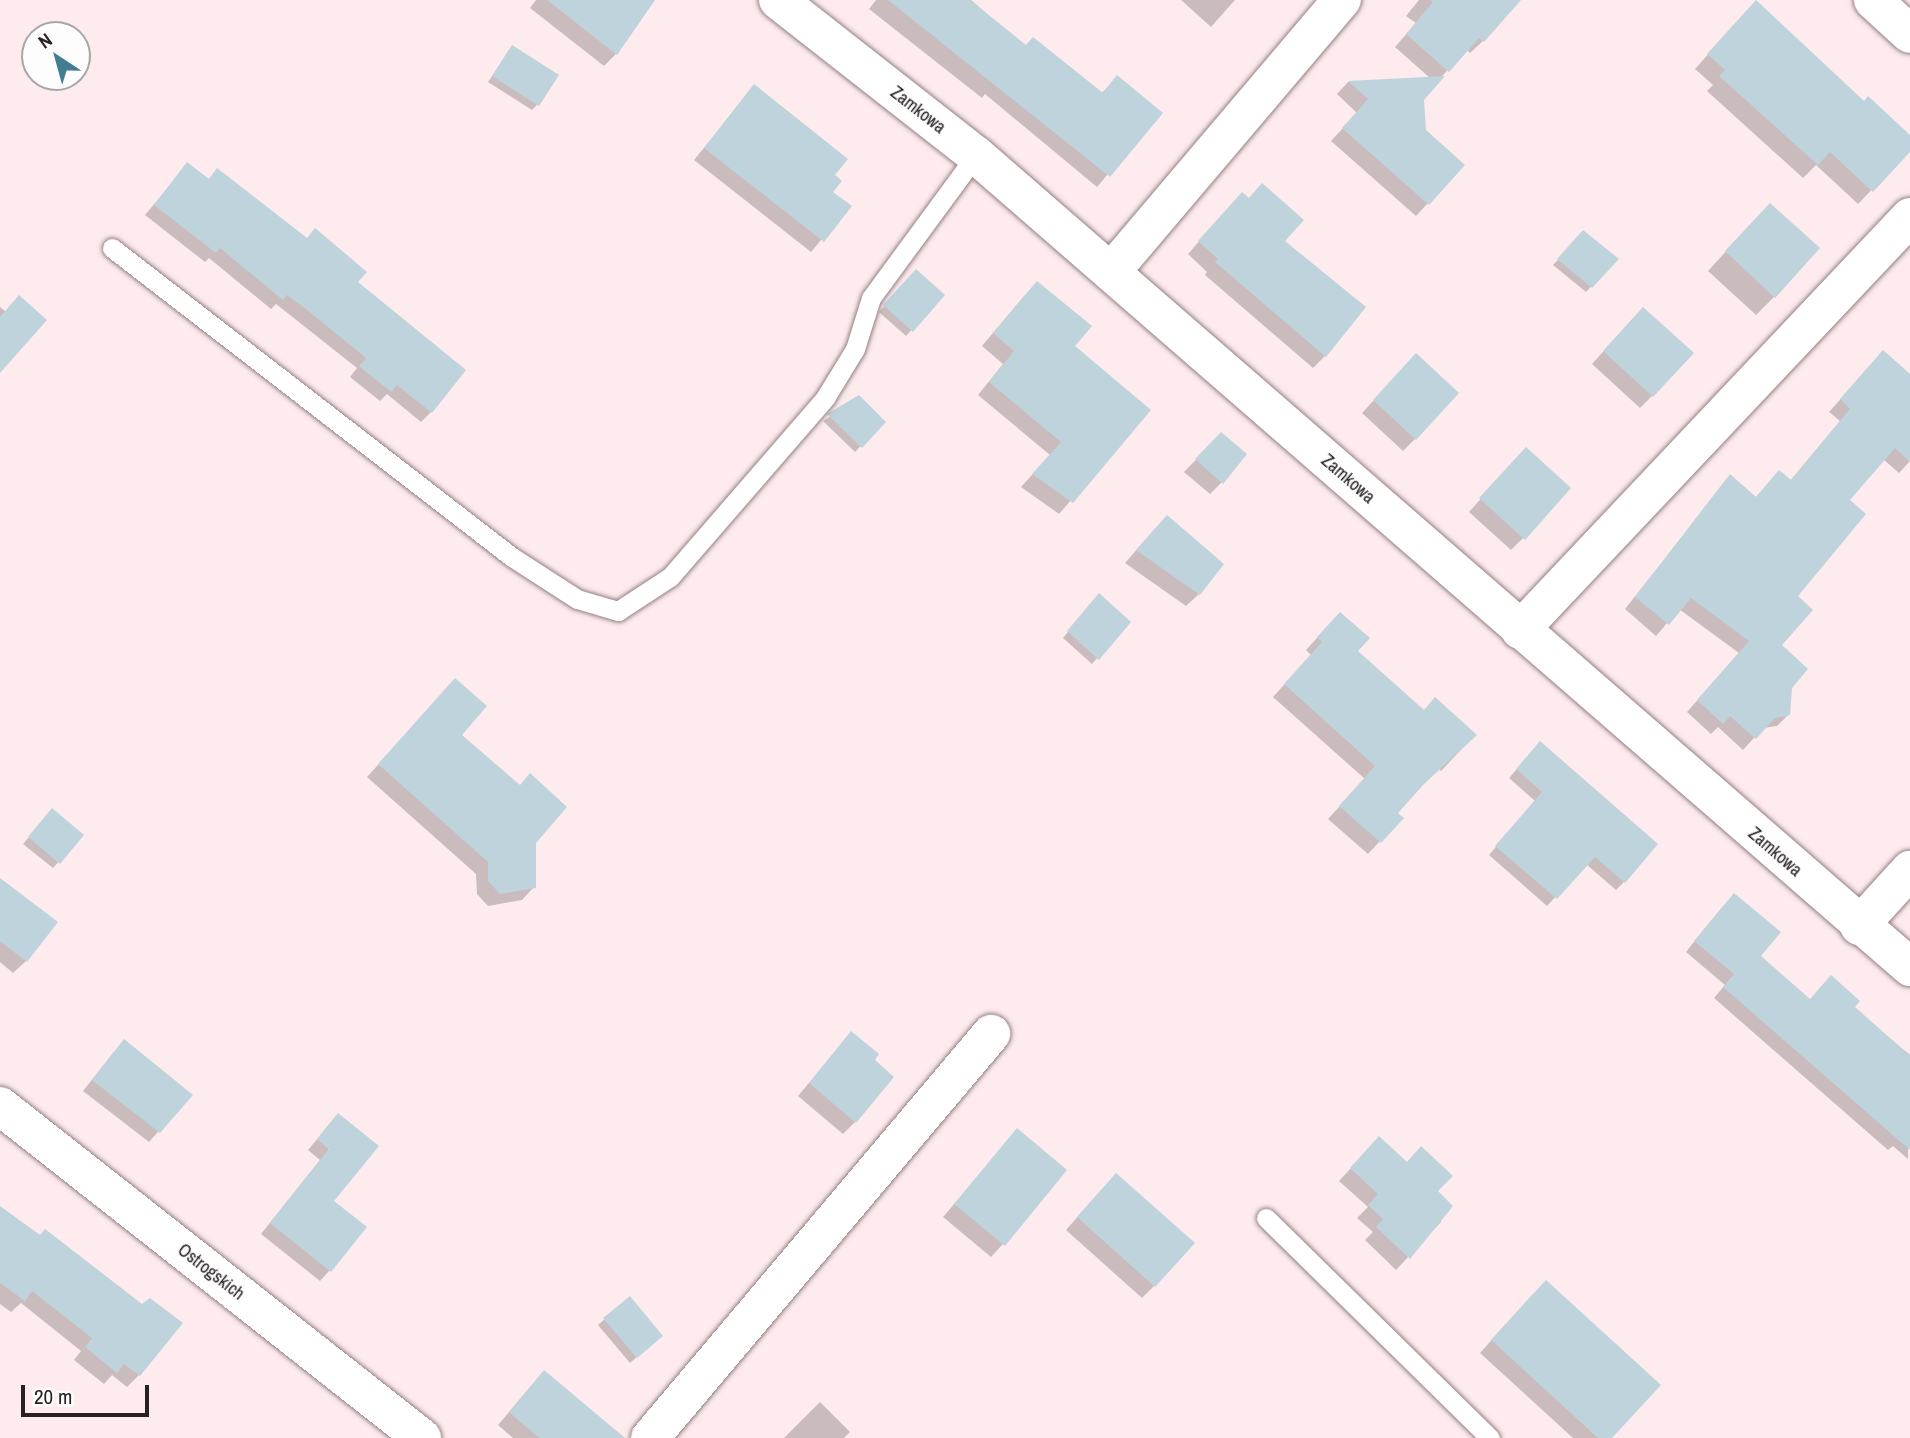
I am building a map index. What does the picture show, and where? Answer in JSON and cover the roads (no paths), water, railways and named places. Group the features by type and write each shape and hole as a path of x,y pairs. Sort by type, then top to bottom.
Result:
{"street":[{"name":"Zamkowa","path":"778,0 975,155 1859,926 1910,967"},
{"path":"1111,272 1342,0"},
{"path":"1873,0 1910,34"},
{"path":"1520,630 1910,217"},
{"path":"1859,926 1910,870"},
{"path":"650,1438 991,1034"},
{"name":"Ostrogskich","path":"0,1106 422,1438"}],"lane":[{"path":"112,248 512,556 578,599 618,611 670,577 825,398 855,349 871,298 975,155"},
{"path":"1266,1218 1490,1438"}]}
